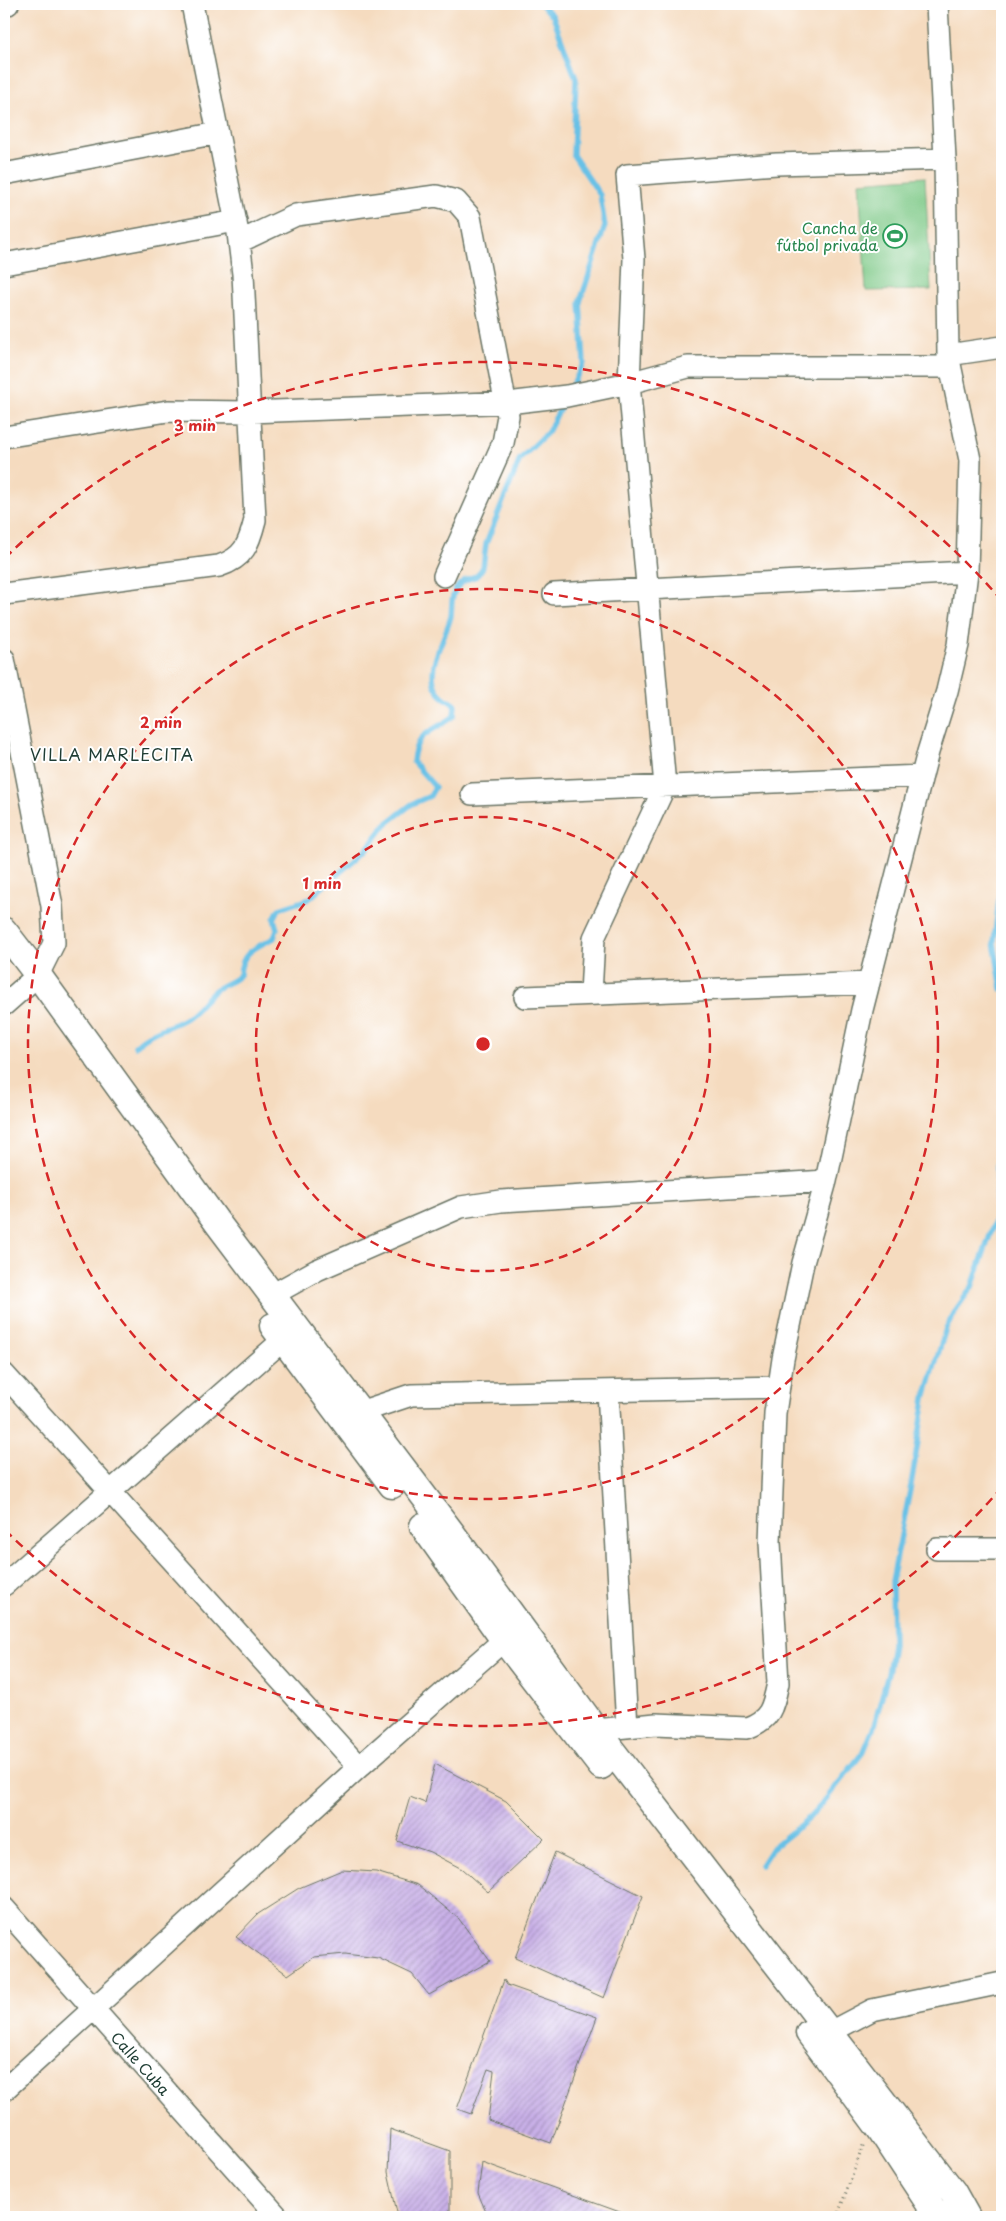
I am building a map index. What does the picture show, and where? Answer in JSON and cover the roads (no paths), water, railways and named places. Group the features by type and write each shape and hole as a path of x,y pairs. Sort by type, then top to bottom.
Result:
{"street":[{"path":"4,594 219,566 234,561 250,540 255,520 246,312 239,242 192,4"},
{"path":"596,1730 656,1724 747,1728 759,1724 767,1716 773,1706 778,1683 770,1533 773,1440 779,1387 803,1263 826,1181 869,983 958,645 968,572 970,460 948,361 945,159 937,4"},
{"path":"4,174 218,133"},
{"path":"591,994 594,938 665,786 629,383 634,259 627,175 776,164 945,159"},
{"path":"239,242 296,215 436,196 456,201 470,216 508,416 502,443 444,576"},
{"path":"4,264 236,221"},
{"path":"4,436 168,411 249,412 506,402 567,396 629,383 688,367 948,361 1002,347"},
{"path":"554,594 968,572"},
{"path":"4,659 52,906 54,943 32,981 4,1005"},
{"path":"472,794 922,776"},
{"path":"4,931 32,981 283,1340 451,1532 822,2036 938,2217"},
{"path":"4,958 32,981 272,1295 349,1415 504,1640 822,2036 953,2192 967,2217"},
{"path":"525,997 869,983"},
{"path":"272,1295 317,1270 461,1207 501,1201 826,1181"},
{"path":"4,1585 283,1340"},
{"path":"4,1374 359,1767"},
{"path":"349,1415 411,1395 779,1387"},
{"path":"608,1391 628,1727"},
{"path":"937,1549 1002,1549"},
{"path":"4,2090 359,1767 504,1640"},
{"name":"Calle Cuba","path":"4,1908 278,2217"},
{"path":"822,2036 872,2010 1002,1983"}],"waterway":[{"path":"541,4 553,16 576,79 573,155 600,195 605,226 580,302 584,363 569,391"},
{"path":"135,1046 147,1036 186,1018 214,991 237,978 240,975 246,956 255,948 274,938 277,929 274,919 279,909 309,899 366,850 386,824 412,804 430,796 435,787 413,762 415,751 422,738 454,716 455,705 437,690 433,675 436,658 449,624 453,596 461,584 477,576 483,567 486,544 520,459 548,432 564,401"},
{"path":"1002,873 994,942 1002,989"},
{"path":"761,1865 772,1848 809,1818 822,1804 864,1751 873,1729 888,1674 893,1645 892,1581 911,1485 925,1398 946,1328 972,1287 996,1218 997,1166 1002,1142"}],"place":[{"name":"Cancha de fútbol privada","path":"895,236"}],"district":[{"name":"VILLA MARLECITA","path":"112,754"}]}
